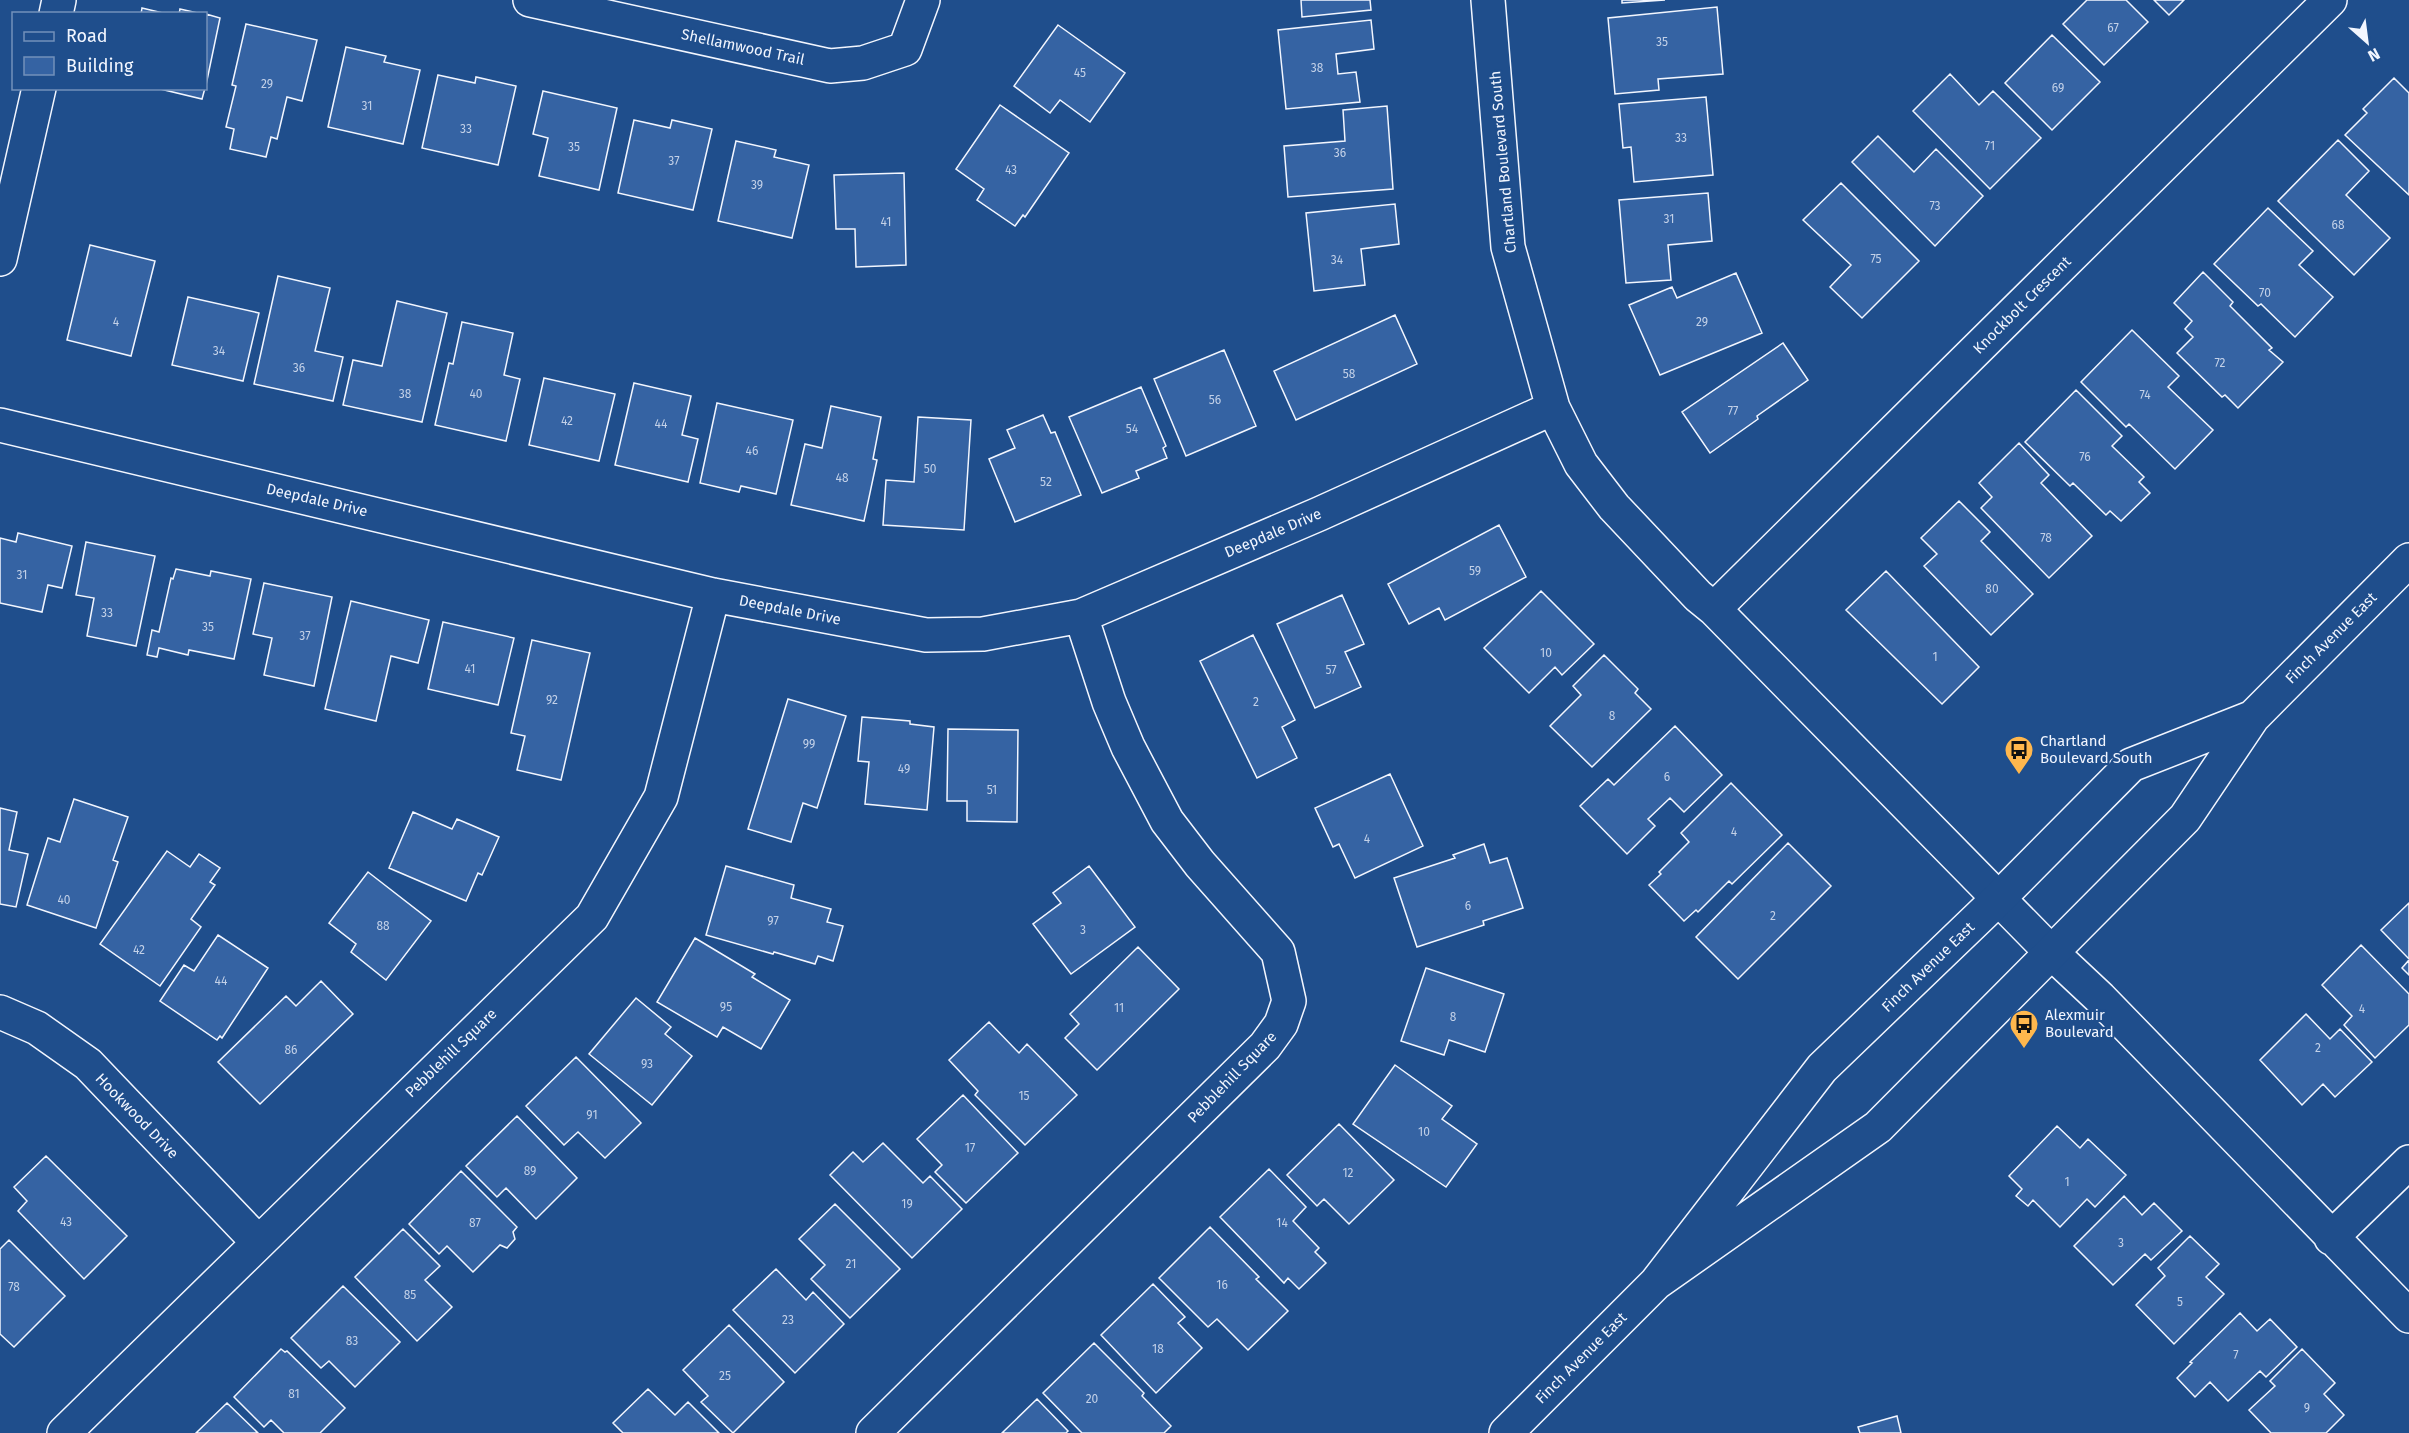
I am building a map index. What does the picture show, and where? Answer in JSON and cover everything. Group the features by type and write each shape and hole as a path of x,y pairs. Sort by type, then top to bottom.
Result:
{"street":[{"name":"Shellamwood Trail","path":"530,0 830,66 863,63 905,49 923,0"},
{"name":"Chartland Boulevard South","path":"1488,0 1508,247 1553,408 1581,464 1614,507 1698,596 1714,609 2052,952"},
{"name":"Knockbolt Crescent","path":"1714,609 2330,0"},
{"path":"0,259 39,90"},
{"name":"Deepdale Drive","path":"0,425 713,595 926,635 983,634 1081,616 1319,514 1553,408"},
{"name":"Finch Avenue East","path":"1656,1283 1878,1127 2185,818 2253,717 2409,560"},
{"name":"Pebblehill Square","path":"64,1433 592,917 662,797 713,595"},
{"name":"Pebblehill Square","path":"873,1433 1265,1046 1281,1024 1289,1000 1278,952 1200,864 1167,821 1124,738 1109,702 1081,616"},
{"name":"Finch Avenue East","path":"1506,1433 1656,1283 1822,1068 1998,899 2132,765 2253,717"},
{"path":"2052,952 2100,998 2409,1316"},
{"name":"Hookwood Drive","path":"0,1012 37,1028 88,1064 258,1242"},
{"path":"2331,1238 2409,1162"}],"building":[{"path":"1301,0 1370,0 1371,10 1302,17"},
{"path":"1622,0 1665,0 1622,3"},
{"path":"2087,0 2126,0 2148,22 2104,65 2063,24"},
{"path":"2154,0 2184,0 2169,15"},
{"path":"1717,7 1723,74 1658,79 1659,90 1615,94 1608,18"},
{"path":"142,8 159,12 141,12"},
{"path":"207,14 220,18 207,80"},
{"path":"1371,20 1374,49 1336,54 1338,74 1356,72 1360,102 1286,109 1278,30"},
{"path":"246,24 317,40 302,101 287,97 277,139 271,137 266,157 230,149 234,129 226,127 236,86 232,85"},
{"path":"1058,25 1125,73 1090,122 1060,100 1050,113 1014,86"},
{"path":"2052,35 2100,82 2052,130 2005,83"},
{"path":"346,47 386,56 384,62 420,70 403,144 328,127"},
{"path":"1950,74 1979,105 1993,91 2041,138 1990,189 1913,111"},
{"path":"438,75 475,83 476,77 516,86 498,165 422,148"},
{"path":"2394,78 2409,93 2409,195 2345,135 2367,113 2363,109"},
{"path":"164,90 204,90 202,99"},
{"path":"543,91 617,108 599,190 539,176 548,138 533,134"},
{"path":"1706,97 1713,175 1634,182 1631,147 1623,148 1619,104"},
{"path":"1000,105 1069,153 1025,217 1023,215 1015,226 977,200 984,189 956,169"},
{"path":"1387,106 1393,189 1288,197 1284,146 1345,141 1343,110"},
{"path":"634,120 670,128 672,120 712,129 693,210 618,193"},
{"path":"1878,136 1914,172 1936,149 1983,196 1935,246 1852,162"},
{"path":"2338,140 2369,171 2346,195 2390,238 2354,275 2278,201"},
{"path":"736,141 776,150 774,157 809,165 792,238 718,221"},
{"path":"904,173 906,265 856,267 855,229 836,229 834,175"},
{"path":"1841,183 1919,261 1862,318 1830,287 1851,265 1803,220"},
{"path":"1708,193 1712,241 1668,245 1671,280 1626,283 1619,200"},
{"path":"1395,204 1399,244 1361,249 1365,285 1314,291 1306,213"},
{"path":"2268,208 2313,251 2299,265 2333,297 2295,337 2214,264"},
{"path":"90,245 155,261 131,356 67,340"},
{"path":"2203,272 2233,302 2230,306 2272,348 2269,350 2283,362 2238,408 2225,395 2222,397 2177,353 2193,337 2185,329 2192,321 2174,303"},
{"path":"1736,273 1762,333 1660,375 1629,305 1672,287 1677,298"},
{"path":"278,276 330,288 315,351 343,357 333,401 254,384"},
{"path":"188,297 259,313 243,381 172,365"},
{"path":"397,301 447,313 422,422 343,405 353,360 382,366"},
{"path":"1395,315 1417,364 1296,420 1274,371"},
{"path":"462,322 513,333 504,375 520,379 506,441 435,425 449,363 453,364"},
{"path":"2132,330 2179,376 2168,387 2213,430 2175,469 2129,424 2126,427 2081,382"},
{"path":"1783,343 1808,380 1710,453 1682,412"},
{"path":"1224,350 1256,426 1186,456 1154,379"},
{"path":"544,378 615,394 599,461 529,445"},
{"path":"634,383 691,396 682,435 698,439 688,482 615,465"},
{"path":"1141,387 1166,446 1163,448 1167,458 1136,471 1139,478 1102,493 1069,417"},
{"path":"2076,390 2122,436 2112,446 2144,477 2139,482 2150,493 2121,521 2110,511 2106,515 2073,483 2070,486 2025,442"},
{"path":"717,403 793,420 776,494 741,486 739,492 700,483"},
{"path":"831,406 881,417 873,459 877,460 864,521 791,505 805,444 822,448"},
{"path":"1043,415 1051,433 1055,432 1081,495 1015,522 989,459 1015,448 1007,430"},
{"path":"918,417 971,420 964,530 883,525 886,480 914,482"},
{"path":"2019,443 2049,475 2041,483 2092,536 2049,578 1981,508 1992,497 1979,483"},
{"path":"1959,501 1990,532 1981,541 2033,594 1991,635 1924,566 1937,554 1921,538"},
{"path":"1499,525 1526,577 1445,620 1439,608 1409,624 1388,584"},
{"path":"18,533 72,546 62,588 48,585 42,612 0,603 0,538 16,542"},
{"path":"86,542 155,556 136,646 87,636 94,598 76,595"},
{"path":"176,569 210,576 211,571 251,579 234,659 189,650 188,655 159,648 157,657 147,655 152,630 159,632 171,578 173,579"},
{"path":"1886,571 1979,667 1942,704 1846,610"},
{"path":"264,583 332,597 314,686 264,675 272,638 253,634"},
{"path":"1541,591 1594,644 1562,675 1555,667 1529,693 1484,648"},
{"path":"1342,595 1364,644 1345,652 1361,687 1315,708 1277,624"},
{"path":"351,601 429,620 418,663 391,656 376,721 325,709"},
{"path":"443,622 514,638 498,705 428,689"},
{"path":"1253,635 1295,720 1282,727 1297,758 1257,778 1200,661"},
{"path":"532,640 590,653 561,780 517,770 525,736 511,733"},
{"path":"1604,655 1638,689 1635,693 1651,709 1592,767 1550,726 1581,695 1573,686"},
{"path":"788,699 846,716 817,808 803,803 791,842 748,829"},
{"path":"862,717 910,721 910,724 934,727 927,810 865,804 869,762 858,761"},
{"path":"1675,726 1722,775 1684,812 1670,798 1648,819 1655,826 1627,854 1580,806 1608,779 1614,785"},
{"path":"948,729 1018,730 1017,822 967,821 967,801 947,801"},
{"path":"1390,774 1423,846 1355,878 1339,844 1333,847 1315,808"},
{"path":"1731,783 1782,835 1732,884 1729,881 1698,912 1696,910 1684,921 1649,885 1689,842 1681,833"},
{"path":"74,799 128,817 113,860 118,862 96,928 27,905 48,838 60,842"},
{"path":"0,808 17,812 9,850 28,854 16,907 0,904"},
{"path":"413,812 452,829 457,819 499,837 482,875 478,873 466,901 389,868"},
{"path":"1788,843 1831,886 1738,979 1696,937"},
{"path":"1484,844 1490,863 1507,858 1523,908 1483,921 1484,925 1417,947 1394,878 1455,858 1453,855"},
{"path":"167,851 190,867 199,854 220,868 210,882 215,885 191,919 201,927 160,986 100,944"},
{"path":"726,866 794,885 791,898 831,909 827,922 843,926 833,961 818,956 815,964 706,935"},
{"path":"1089,866 1135,927 1071,974 1033,924 1061,903 1053,893"},
{"path":"368,872 431,921 386,980 351,952 356,944 329,923"},
{"path":"2409,903 2409,959 2381,930"},
{"path":"218,935 268,968 222,1038 220,1036 217,1040 160,1001 184,965 194,971"},
{"path":"695,938 755,974 752,977 790,1000 761,1049 723,1027 717,1037 657,1002"},
{"path":"2361,945 2409,994 2409,1025 2375,1058 2344,1025 2352,1016 2322,985"},
{"path":"1138,947 1179,989 1097,1070 1065,1038 1079,1024 1070,1014"},
{"path":"2409,960 2409,975 2402,968"},
{"path":"1426,968 1504,994 1485,1052 1449,1040 1444,1055 1401,1041"},
{"path":"321,981 353,1014 260,1104 218,1062 286,996 296,1006"},
{"path":"636,998 671,1027 665,1034 692,1056 652,1105 589,1054"},
{"path":"2306,1014 2330,1039 2340,1029 2372,1062 2335,1097 2323,1084 2302,1105 2260,1060"},
{"path":"989,1022 1019,1053 1027,1044 1077,1095 1025,1145 975,1095 978,1091 949,1060"},
{"path":"576,1057 641,1123 605,1158 578,1132 564,1145 526,1106"},
{"path":"1395,1065 1452,1106 1442,1119 1477,1144 1446,1187 1353,1124"},
{"path":"963,1095 1018,1153 966,1203 935,1172 942,1165 917,1139"},
{"path":"517,1116 577,1178 536,1219 506,1188 497,1197 466,1166"},
{"path":"1339,1124 1394,1180 1349,1224 1324,1199 1317,1206 1287,1175"},
{"path":"2057,1126 2080,1148 2088,1139 2126,1175 2095,1207 2087,1199 2060,1227 2033,1200 2028,1206 2016,1196 2022,1189 2009,1176"},
{"path":"883,1143 923,1183 930,1176 962,1209 912,1258 830,1175 853,1152 863,1162"},
{"path":"46,1156 127,1236 84,1279 18,1211 27,1201 14,1187"},
{"path":"1269,1169 1306,1207 1293,1221 1319,1248 1315,1252 1326,1263 1299,1289 1288,1278 1284,1283 1220,1217"},
{"path":"461,1171 517,1227 513,1232 515,1239 507,1248 500,1245 473,1272 447,1246 439,1254 409,1224"},
{"path":"2124,1196 2142,1215 2154,1203 2182,1231 2151,1260 2145,1254 2113,1285 2074,1246"},
{"path":"835,1204 900,1269 850,1318 811,1279 825,1265 799,1239"},
{"path":"1210,1227 1259,1277 1256,1279 1288,1311 1248,1350 1217,1319 1208,1327 1159,1278"},
{"path":"403,1229 440,1266 425,1280 452,1307 417,1341 355,1277"},
{"path":"2190,1236 2219,1264 2206,1277 2224,1294 2174,1344 2136,1305 2165,1276 2158,1268"},
{"path":"9,1240 65,1296 14,1347 0,1334 0,1249"},
{"path":"776,1269 806,1300 813,1292 844,1324 795,1373 733,1310"},
{"path":"1153,1284 1185,1317 1178,1323 1202,1348 1156,1393 1101,1335"},
{"path":"343,1286 400,1342 355,1387 329,1361 321,1368 291,1338"},
{"path":"2240,1313 2257,1331 2270,1319 2297,1347 2266,1377 2260,1371 2228,1401 2210,1382 2195,1397 2177,1378 2192,1363 2190,1362"},
{"path":"729,1325 784,1382 733,1433 701,1402 708,1396 683,1370"},
{"path":"1094,1343 1144,1393 1142,1396 1171,1426 1164,1433 1082,1433 1043,1393"},
{"path":"281,1349 287,1351 345,1408 320,1433 284,1433 271,1420 264,1427 234,1397"},
{"path":"2302,1349 2335,1383 2324,1394 2344,1415 2326,1433 2271,1433 2249,1410 2275,1386 2270,1381"},
{"path":"648,1389 675,1415 688,1402 719,1433 623,1433 613,1423"},
{"path":"1037,1399 1068,1431 1066,1433 1002,1433"},
{"path":"227,1403 258,1433 196,1433"},
{"path":"1897,1416 1901,1433 1860,1433 1858,1427"}],"place":[{"name":"Chartland Boulevard South","path":"2019,776"},
{"name":"Alexmuir Boulevard","path":"2024,1050"}]}
